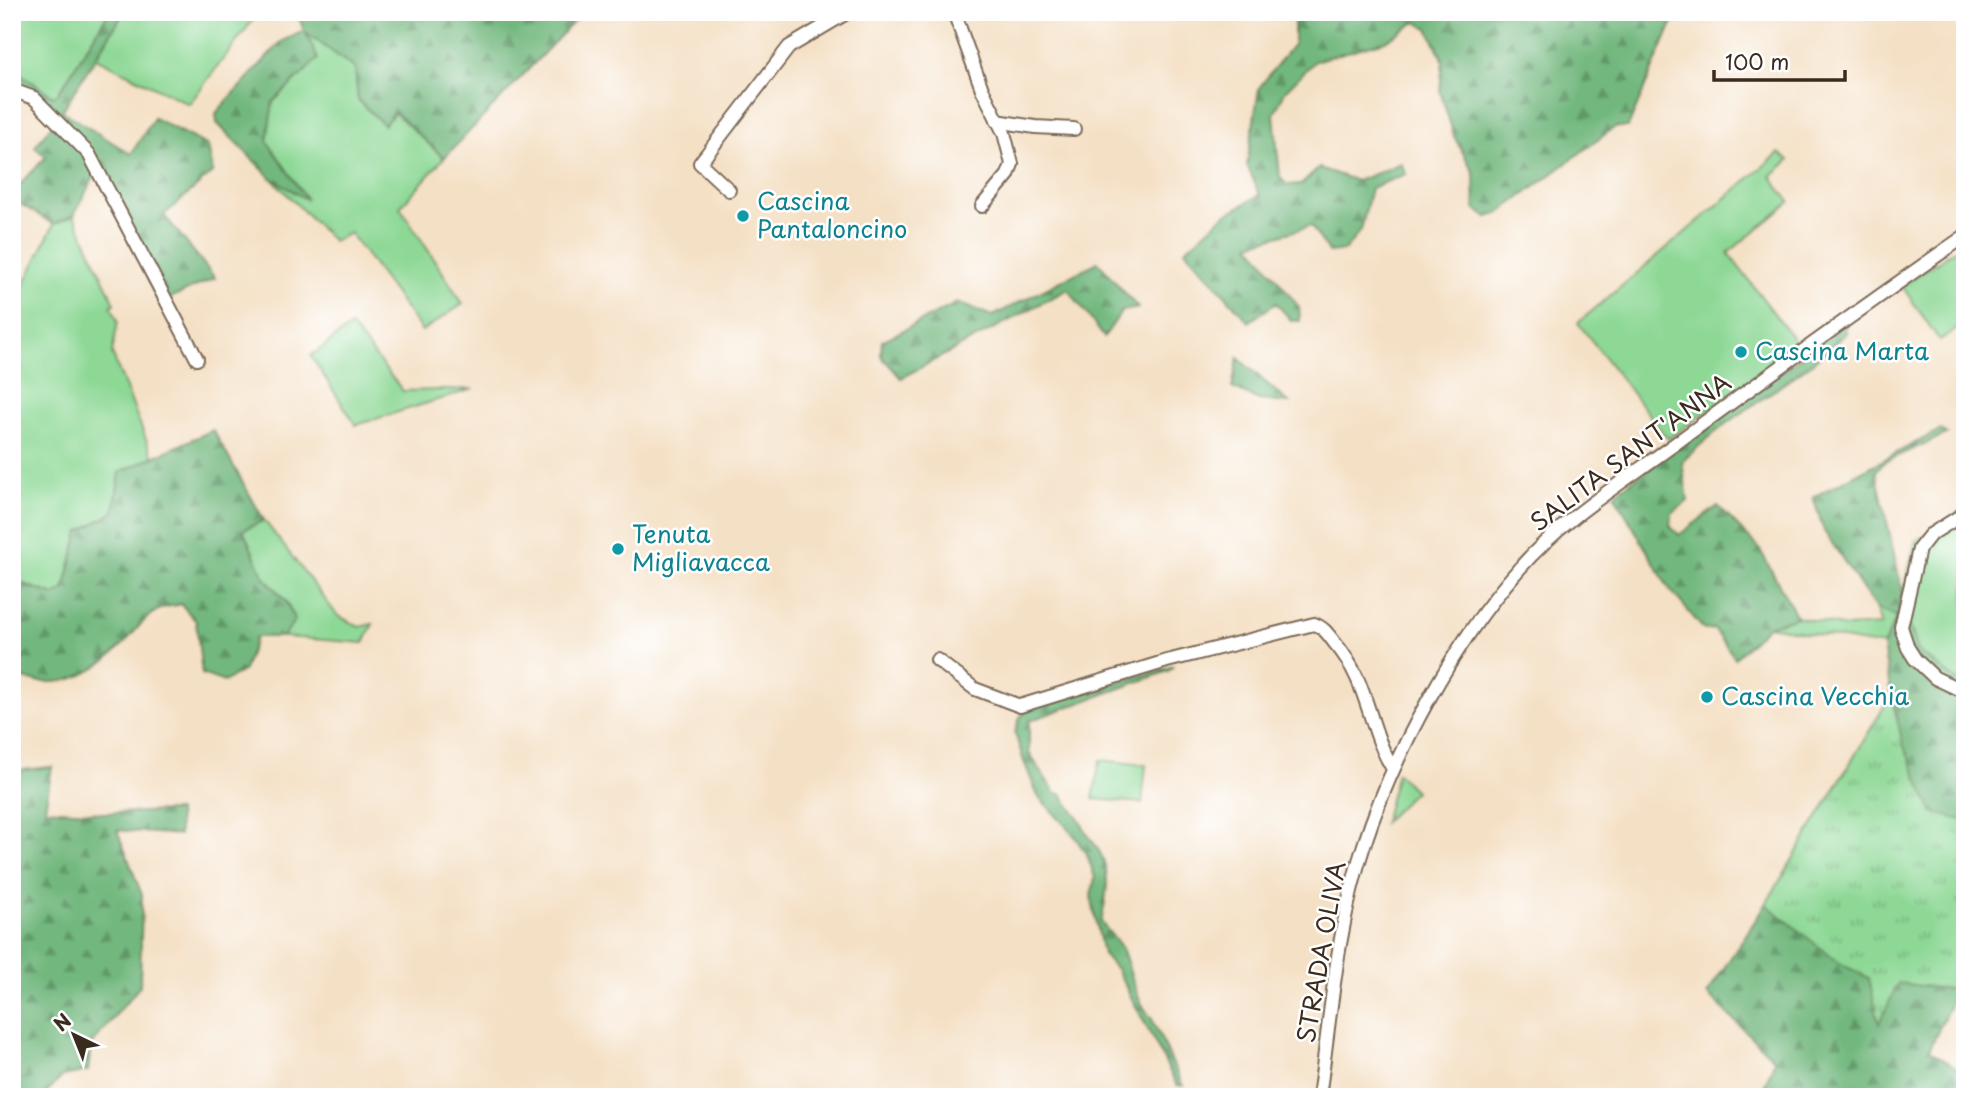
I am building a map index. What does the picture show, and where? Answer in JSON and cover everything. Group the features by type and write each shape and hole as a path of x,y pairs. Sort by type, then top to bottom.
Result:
{"street":[{"path":"729,190 700,163 789,47 848,12"},
{"path":"954,12 1010,149 1012,164 1008,175 982,206"},
{"path":"12,90 34,98 89,153 197,359"},
{"path":"997,121 1074,129"},
{"name":"SALITA SANT'ANNA","path":"1391,774 1477,622 1535,553 1629,478 1965,236"},
{"path":"1965,513 1930,535 1919,550 1901,627 1915,659 1935,678 1965,692"},
{"path":"937,660 975,689 1020,706 1167,661 1314,624 1337,645 1359,677 1391,774"},
{"name":"STRADA OLIVA","path":"1319,1097 1348,908 1363,846 1391,774"}],"green space":[{"path":"12,12 109,12 58,94 53,96 12,68"},
{"path":"109,12 124,12 62,111 131,154 154,118 208,146 213,172 164,215 215,278 159,303 97,171 74,215 54,224 12,199 12,193 46,157 35,147 58,116 12,92 12,68 52,96 58,94"},
{"path":"124,12 259,12 189,104 96,58"},
{"path":"297,12 583,12 444,158 395,112 384,125 358,100 355,68 306,33 318,59 273,102 267,141 307,200 270,177 217,123 216,113 281,42 304,31"},
{"path":"1294,12 1677,12 1628,127 1615,127 1498,214 1487,217 1475,209 1474,173 1454,136 1440,91 1443,60 1428,28 1416,22 1385,41 1315,61 1285,91 1274,114 1280,177 1287,185 1302,184 1319,168 1357,181 1401,163 1406,174 1371,188 1361,230 1345,250 1329,252 1311,226 1250,244 1299,307 1300,321 1291,320 1276,303 1249,322 1185,250 1223,216 1260,195 1247,165 1259,88 1294,43"},
{"path":"305,31 355,69 358,100 384,125 394,112 444,158 400,207 463,304 422,331 350,233 333,241 270,177 306,198 267,141 272,102 317,59"},
{"path":"1779,153 1789,160 1771,176 1790,202 1728,253 1799,346 1668,439 1578,323"},
{"path":"74,215 115,304 111,306 118,321 112,353 153,457 120,472 114,512 79,532 64,590 55,595 12,580 12,309 54,224"},
{"path":"1965,243 1965,323 1940,341 1902,286"},
{"path":"1098,262 1138,308 1122,311 1104,337 1068,289 901,378 881,356 882,341 957,303 993,316"},
{"path":"1846,324 1846,333 1827,351 1721,428 1682,462 1688,501 1672,513 1670,526 1679,535 1718,506 1759,548 1797,617 1768,626 1735,658 1714,629 1704,630 1668,587 1614,494"},
{"path":"351,326 403,391 473,389 356,425 311,356"},
{"path":"1238,358 1289,403 1259,400 1232,388"},
{"path":"213,430 264,520 243,530 264,577 287,603 295,620 283,637 256,637 244,670 224,682 202,674 196,621 181,604 155,612 103,663 76,677 47,682 12,676 12,580 54,595 64,590 79,532 114,512 120,472"},
{"path":"1940,430 1947,434 1884,462 1876,471 1902,591 1897,617 1876,609 1824,531 1813,497"},
{"path":"1965,508 1965,687 1918,651 1911,629 1897,617 1883,646 1768,626 1797,617 1846,627 1881,625 1876,609 1897,616 1915,542"},
{"path":"264,520 337,615 359,627 373,624 364,643 283,637 295,619 287,603 264,577 243,530"},
{"path":"1897,617 1911,629 1918,651 1965,687 1965,821 1932,813 1903,744 1883,646"},
{"path":"1174,666 1168,671 1029,721 1029,753 1055,793 1063,795 1103,859 1107,886 1101,922 1122,949 1138,996 1152,1019 1183,1086 1177,1085 1117,970 1103,954 1091,896 1095,878 1088,857 1074,835 1038,796 1015,733 1020,717 1029,708"},
{"path":"1891,695 1903,744 1932,812 1965,821 1965,972 1957,990 1898,983 1879,1024 1869,978 1839,963 1766,904"},
{"path":"1100,760 1146,765 1142,803 1093,799"},
{"path":"52,767 45,809 104,813 178,811 179,835 117,830 142,895 140,986 91,1045 88,1071 63,1076 42,1097 12,1097 12,771"},
{"path":"1397,773 1415,791 1384,822"},
{"path":"1766,904 1839,963 1869,978 1879,1023 1898,983 1957,990 1929,1050 1965,1073 1965,1097 1760,1097 1775,1060 1707,994"}],"place":[{"name":"Cascina Pantaloncino","path":"743,216"},
{"name":"Cascina Marta","path":"1741,352"},
{"name":"Tenuta Migliavacca","path":"618,549"},
{"name":"Cascina Vecchia","path":"1707,697"}]}
